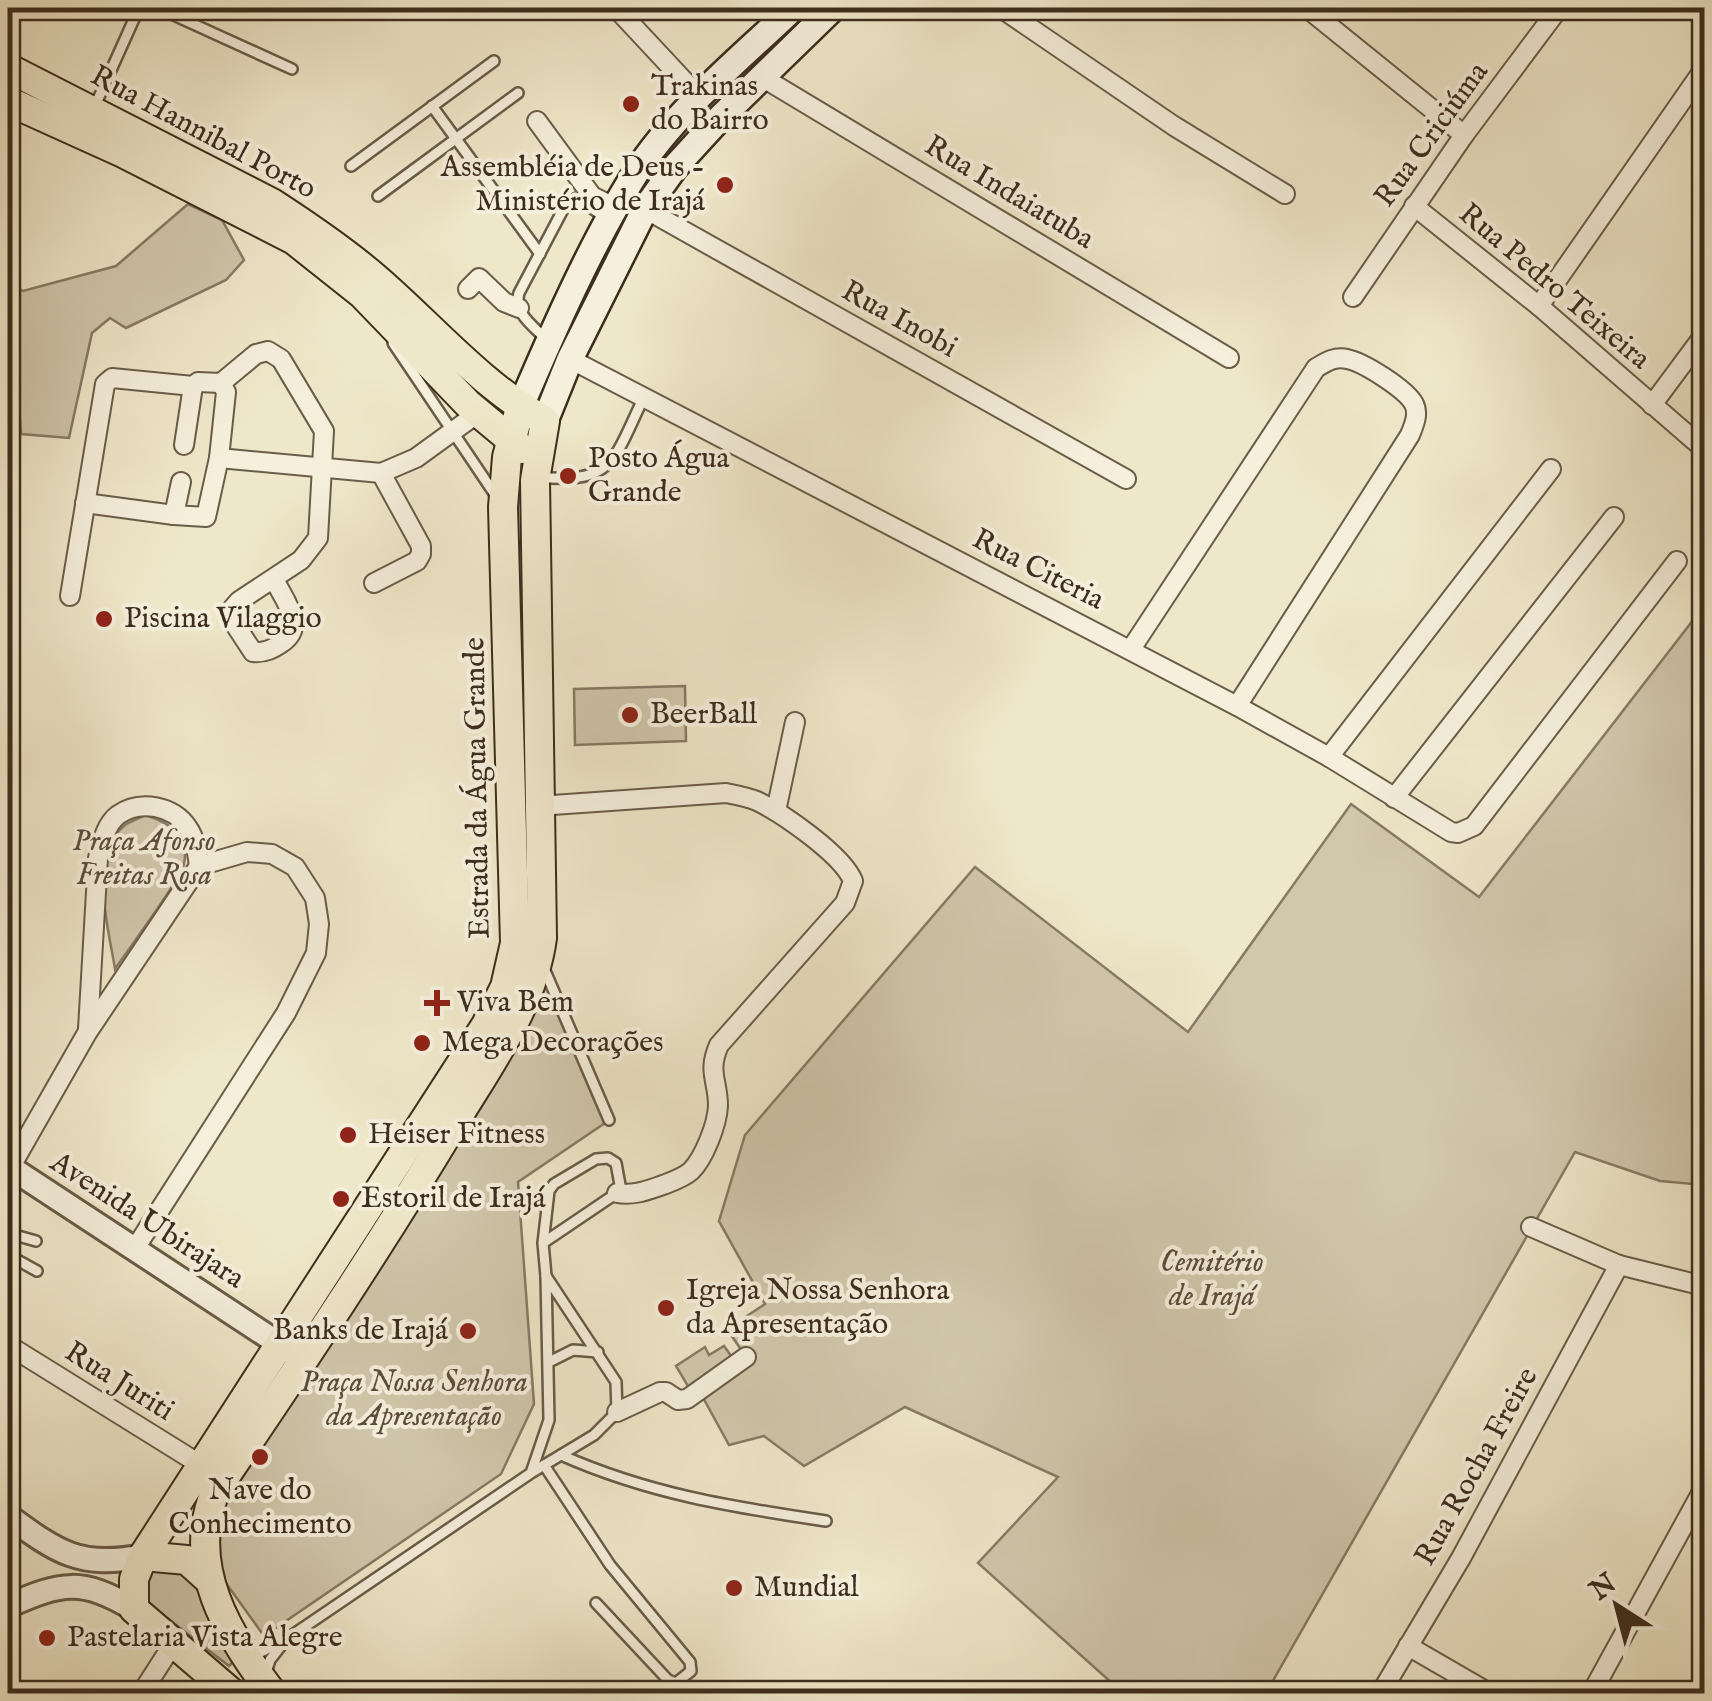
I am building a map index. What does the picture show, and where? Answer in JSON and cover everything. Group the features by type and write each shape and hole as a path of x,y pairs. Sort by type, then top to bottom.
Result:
{"main road":[{"name":"Estrada da Água Grande","path":"207,1578 204,1539 207,1511 216,1490 292,1352 486,1025 511,970 516,942 504,507 510,442 524,402 636,172 700,98 793,8"},
{"name":"Estrada da Água Grande","path":"524,402 570,360 645,209 675,167 760,76 832,8"},
{"name":"Rua Hannibal Porto","path":"8,68 272,203 309,226 524,402"},
{"name":"Rua Hannibal Porto","path":"14,105 252,217 307,250 362,294 536,467"},
{"name":"Estrada da Água Grande","path":"134,1610 134,1579 144,1556 200,1465 292,1352 418,1183 519,1014 539,959 542,938 536,467 524,402"},
{"path":"144,1556 186,1560 207,1578 244,1652 268,1687"},
{"path":"134,1610 233,1694"}],"street":[{"path":"616,8 700,98"},
{"path":"1001,8 1174,126 1284,194"},
{"path":"1308,8 1464,135"},
{"name":"Rua Criciúma","path":"1353,297 1464,135 1559,8"},
{"path":"1539,306 1704,70"},
{"name":"Rua Indaiatuba","path":"760,76 1229,358"},
{"path":"537,121 592,196 613,214"},
{"name":"Rua Pedro Teixeira","path":"1414,206 1539,306 1704,449"},
{"name":"Rua Inobi","path":"645,209 1126,479"},
{"path":"468,289 480,278 504,302 519,308"},
{"path":"1652,406 1704,335"},
{"path":"184,446 193,386 198,382 221,383 256,354 268,351 281,359 324,430 318,538 302,560 274,579"},
{"path":"1131,649 1316,368 1332,359 1346,358 1379,375 1413,403 1416,416 1410,435 1238,706"},
{"name":"Rua Citeria","path":"570,360 1238,706 1451,832 1474,826 1677,560"},
{"path":"70,596 105,384 112,378 193,386"},
{"path":"85,503 206,517 219,458 226,392 221,383"},
{"path":"219,458 382,473 404,466 478,413"},
{"path":"1329,757 1551,469"},
{"path":"374,584 421,554 421,546 382,473"},
{"path":"174,515 180,482"},
{"path":"1394,798 1614,517"},
{"path":"776,811 796,722"},
{"path":"538,806 726,794 752,798 776,811 840,862 852,881 845,903 719,1046 712,1074 718,1103 716,1117 694,1168 683,1177 643,1192 618,1192"},
{"path":"87,1034 98,858 105,833 116,816 137,807 159,806 179,818 196,844 199,866"},
{"path":"9,1167 87,1034 199,866 247,852 272,854 295,867 315,898 319,924 316,954 286,1013 136,1247"},
{"name":"Avenida Ubirajara","path":"9,1167 292,1352"},
{"path":"1532,1228 1619,1265 1704,1286"},
{"name":"Rua Rocha Freire","path":"1380,1694 1461,1558 1619,1265"},
{"name":"Rua Juriti","path":"8,1345 200,1465"},
{"path":"617,1412 660,1392 678,1400 687,1399 746,1356"},
{"path":"1590,1694 1704,1488"},
{"path":"8,1516 50,1547 77,1558 105,1562 144,1556"},
{"path":"36,1594 49,1574 50,1547"},
{"path":"74,1587 77,1558"},
{"path":"8,1606 36,1594 74,1587 102,1590 134,1610"},
{"path":"141,1694 173,1644"},
{"path":"1408,1646 1491,1694"}],"lane":[{"path":"93,111 139,8"},
{"path":"158,8 292,69"},
{"path":"351,166 494,61"},
{"path":"378,196 518,93"},
{"path":"432,106 540,254"},
{"path":"550,343 519,308 520,293 571,199 613,214"},
{"path":"362,294 504,507"},
{"path":"536,467 581,479 604,469 613,461 644,398"},
{"path":"539,959 609,1120"},
{"path":"531,1473 549,1420 543,1243 546,1200 554,1184 596,1159 608,1158 616,1164 618,1192 543,1243"},
{"path":"8,1236 36,1241"},
{"path":"8,1255 37,1271"},
{"path":"244,1652 262,1652 286,1640 531,1473 594,1435 617,1412 616,1382 546,1276"},
{"path":"550,1362 573,1350 598,1352"},
{"path":"561,1455 651,1490 700,1502 826,1521"},
{"path":"544,1465 610,1565 690,1662 691,1671 672,1683 596,1603"},
{"path":"268,1687 270,1660 286,1640"}],"green space":[{"path":"188,204 222,220 244,260 226,280 126,328 110,318 92,333 69,438 21,434 15,349 8,349 8,283 23,291 116,266"},
{"name":"Cemitério de Irajá","path":"1704,606 1704,1185 1660,1181 1575,1152 1266,1693 1123,1693 978,1563 1058,1477 905,1407 804,1466 764,1436 729,1445 700,1392 746,1357 727,1329 765,1304 719,1221 745,1135 975,867 1188,1032 1351,804 1479,897"},
{"name":"BeerBall","path":"685,686 686,741 575,745 574,689"},
{"name":"Praça Afonso Freitas Rosa","path":"145,815 162,821 180,837 184,864 115,969 103,894 106,855 124,826"},
{"name":"Praça Nossa Senhora da Apresentação","path":"541,965 605,1123 518,1182 534,1404 501,1474 264,1636 218,1572 211,1506"},
{"path":"724,1346 734,1360 689,1388 676,1366 705,1347 709,1355"},
{"path":"149,1565 198,1575 239,1656 229,1666 140,1597"}],"place":[{"name":"Trakinas do Bairro","path":"631,104"},
{"name":"Assembléia de Deus - Ministério de Irajá","path":"725,185"},
{"name":"Posto Água Grande","path":"568,476"},
{"name":"Piscina Vilaggio","path":"104,619"},
{"name":"BeerBall","path":"630,715"},
{"name":"Viva Bem","path":"437,1003"},
{"name":"Mega Decorações","path":"422,1043"},
{"name":"Heiser Fitness","path":"348,1135"},
{"name":"Estoril de Irajá","path":"341,1199"},
{"name":"Igreja Nossa Senhora da Apresentação","path":"666,1308"},
{"name":"Banks de Irajá","path":"468,1331"},
{"name":"Nave do Conhecimento","path":"260,1457"},
{"name":"Mundial","path":"734,1588"},
{"name":"Pastelaria Vista Alegre","path":"47,1638"}]}
